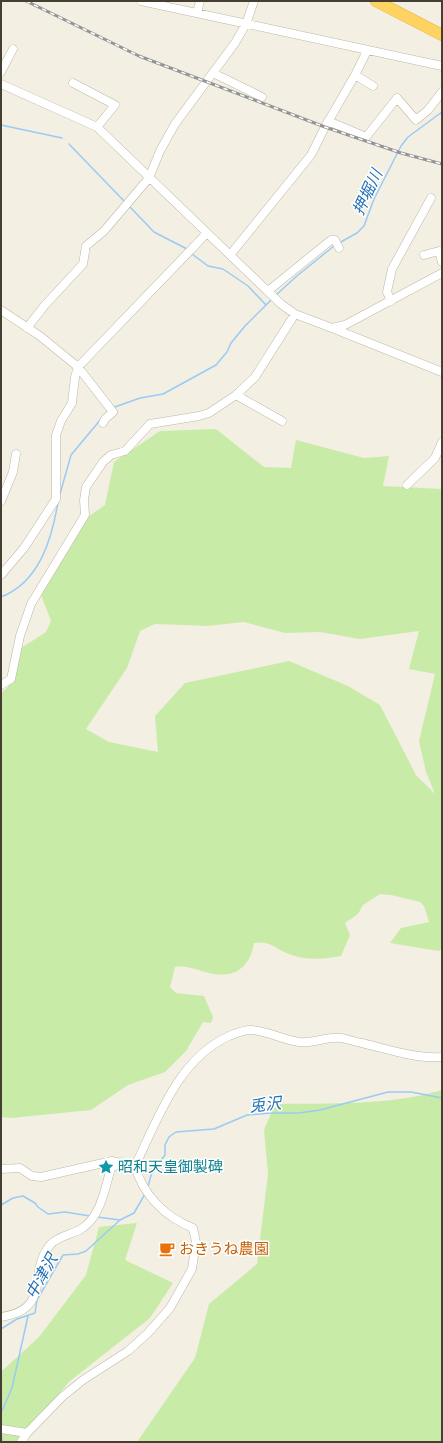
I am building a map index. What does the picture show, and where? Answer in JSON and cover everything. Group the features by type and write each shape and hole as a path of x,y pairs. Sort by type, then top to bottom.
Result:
{"highway":[{"path":"376,1 442,35"}],"street":[{"path":"141,1 442,66"},
{"path":"197,13 200,1"},
{"path":"28,328 45,305 83,264 86,246 104,231 149,178 160,151 175,124 213,73 246,24 254,1"},
{"path":"1,72 13,49"},
{"path":"230,255 311,155 367,51"},
{"path":"213,73 262,97"},
{"path":"355,75 373,86"},
{"path":"73,83 115,105 97,127"},
{"path":"1,84 97,127 268,292 295,314 442,372"},
{"path":"328,121 366,137 397,98 416,120 428,110 442,92"},
{"path":"391,300 387,292 392,269 431,198"},
{"path":"1,575 24,548 56,499 56,435 61,421 72,403 74,377 78,367 207,233"},
{"path":"268,292 331,240 337,245"},
{"path":"424,255 439,251 442,262"},
{"path":"332,328 363,317 391,300 442,273"},
{"path":"1,310 40,336 78,367 113,412 105,419 103,423"},
{"path":"1,685 11,679 20,636 31,604 85,515 84,500 86,487 103,462 110,455 125,451 150,424 199,416 208,413 236,395 255,377 295,314"},
{"path":"236,395 282,421"},
{"path":"407,485 435,458 442,442"},
{"path":"1,501 13,472 16,454"},
{"path":"21,1442 27,1433 62,1397 83,1380 128,1351 148,1333 170,1308 192,1269 196,1242 193,1228 172,1219 153,1200 146,1192 138,1178 135,1166 169,1096 186,1070 216,1042 242,1031 252,1030 284,1040 301,1042 324,1038 342,1038 420,1056 442,1057"},
{"path":"1,1169 20,1168 32,1176 41,1177 112,1161 135,1166"},
{"path":"1,1317 22,1312 30,1306 35,1294 43,1256 52,1242 82,1229 93,1219 112,1168 122,1162"},
{"path":"1,1429 27,1433"}],"green space":[{"path":"216,429 264,467 291,468 296,440 364,458 389,456 383,486 442,489 442,949 439,951 390,943 401,928 429,922 424,906 420,902 380,894 363,905 358,914 345,923 350,935 341,956 321,959 302,958 284,952 269,944 260,942 254,943 252,952 245,965 233,973 218,974 188,967 175,967 170,987 176,993 204,996 213,1017 211,1023 203,1022 186,1051 165,1072 128,1085 91,1110 11,1118 1,1117 1,693 8,687 15,652 46,632 51,621 39,590 85,519 105,505 114,462 160,431","holes":["244,622 285,633 320,632 360,639 419,631 409,669 435,674 419,741 426,772 435,794 416,775 380,705 348,686 289,661 185,683 155,716 158,752 109,742 86,729 127,668 140,631 155,624 208,626"]},
{"path":"442,1090 442,1442 137,1442 195,1358 209,1304 257,1264 268,1174 264,1130 275,1104 359,1103 401,1099"},
{"path":"137,1223 125,1260 173,1283 150,1318 70,1381 17,1442 1,1442 2,1371 39,1337 86,1275 99,1227"}],"waterway":[{"name":"押堀川","path":"339,243 357,233 364,226 374,199 401,146 408,137 442,112"},
{"path":"1,125 62,138"},
{"path":"69,144 124,201"},
{"path":"130,207 154,232 187,249"},
{"name":"押堀川","path":"276,295 334,246"},
{"path":"192,254 208,266 223,269 248,286 266,305"},
{"path":"112,408 140,398 163,394 216,365 245,326 272,299"},
{"path":"60,494 71,455 101,419"},
{"path":"1,597 26,581 35,570 48,544 58,502"},
{"name":"兎沢","path":"148,1186 152,1172 165,1155 165,1145 169,1137 176,1132 214,1129 247,1115 299,1113 320,1110 388,1092 411,1092 442,1098"},
{"name":"中津沢","path":"1,1329 17,1319 35,1313 37,1300 63,1255 78,1254 86,1251 120,1220 134,1213 145,1194"},
{"path":"1,1205 13,1198 23,1196 35,1203 48,1214 65,1212 90,1216"},
{"path":"97,1217 120,1220"},
{"path":"1,1413 12,1388 28,1316"},
{"path":"1,1432 2,1442"}],"railway":[{"path":"26,1 139,56 325,127 401,153 442,164"}],"place":[{"name":"昭和天皇御製碑","path":"106,1167"},
{"name":"おきうね農園","path":"167,1249"}]}
